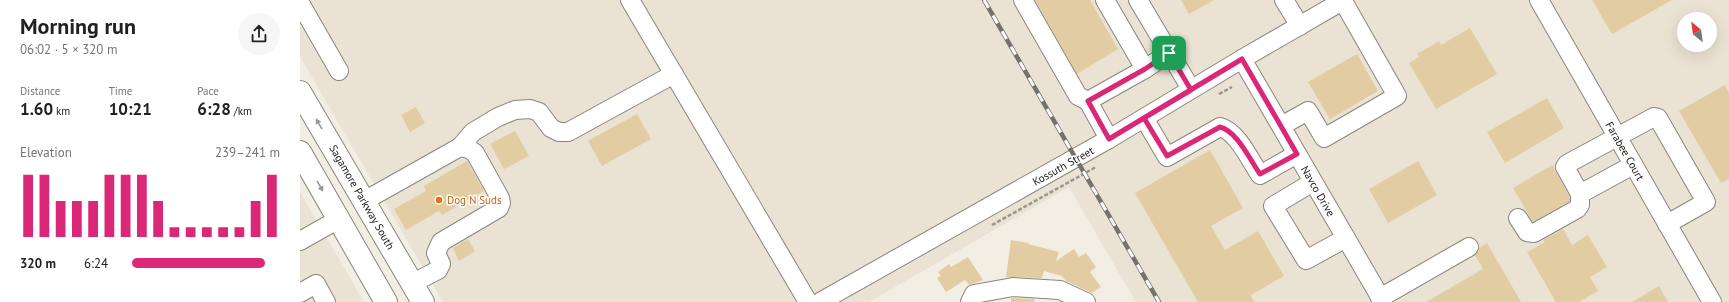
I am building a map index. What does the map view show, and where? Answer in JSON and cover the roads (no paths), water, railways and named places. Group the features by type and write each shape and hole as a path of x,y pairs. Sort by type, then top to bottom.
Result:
{"main road":[{"name":"Sagamore Parkway South","path":"300,92 424,302"},
{"path":"300,152 386,302"}],"street":[{"path":"630,0 808,302"},
{"path":"1023,0 1078,96 1088,101 1109,139"},
{"path":"1105,0 1145,69"},
{"path":"1138,0 1191,90"},
{"path":"1284,0 1300,26"},
{"path":"1281,126 1308,111 1324,138 1398,96 1344,0"},
{"name":"Kossuth Street","path":"820,302 1109,139 1344,0"},
{"name":"Farabee Court","path":"1539,0 1712,302"},
{"path":"300,4 339,71"},
{"path":"1088,101 1145,69 1169,53"},
{"name":"Navco Drive","path":"1242,59 1382,300"},
{"path":"364,201 460,147 473,132 498,117 515,110 530,109 539,112 551,128 559,132 568,132 674,74"},
{"path":"1518,218 1527,232 1534,232 1577,209 1580,205 1580,194 1567,172 1565,167 1567,164 1654,117 1658,118 1706,202 1667,224"},
{"path":"1144,118 1167,156 1220,127 1228,129 1234,135 1260,174 1297,154"},
{"path":"412,284 438,270 441,264 436,253 441,242 499,208 501,203 500,198 475,153 469,149 460,147"},
{"path":"1580,194 1633,165"},
{"path":"1313,182 1274,206 1306,260 1346,238"},
{"path":"300,241 339,219"},
{"path":"1382,300 1469,247"},
{"path":"300,293 316,284 326,302"},
{"path":"970,302 974,294 1013,287 1060,290 1086,302"}],"railway":[{"path":"984,0 1159,302"}],"place":[{"name":"Dog N Suds","path":"439,200"}]}
